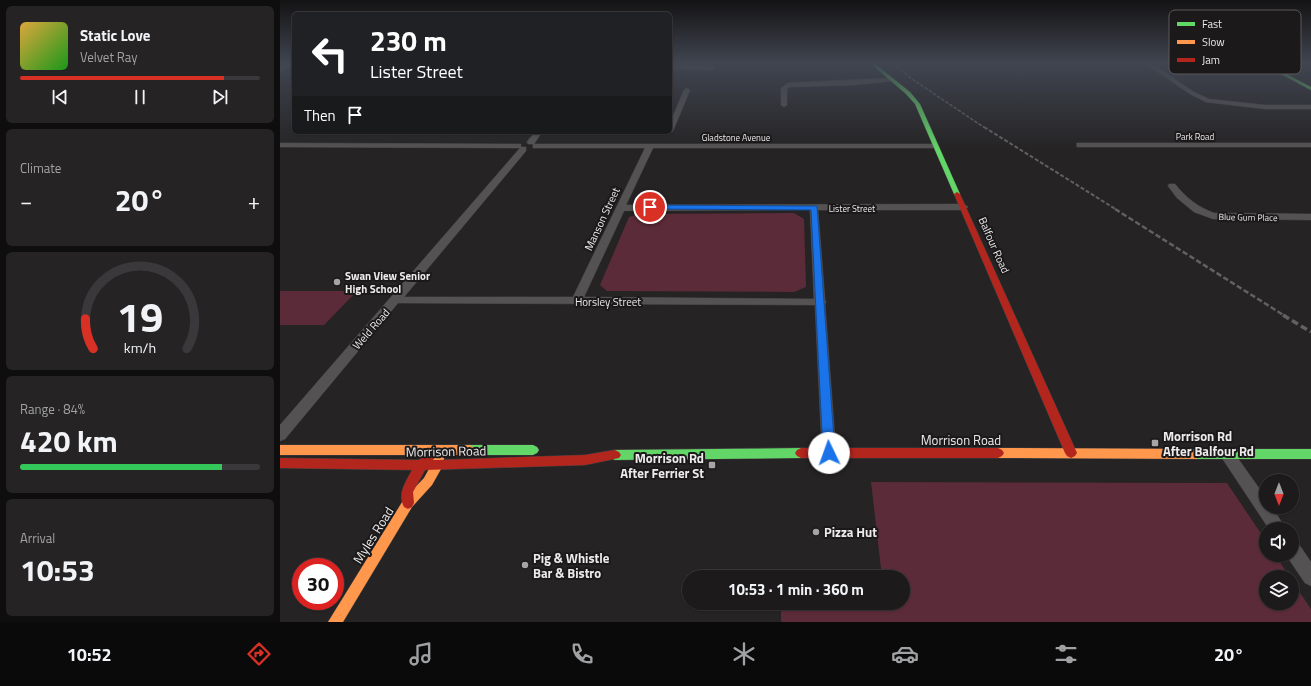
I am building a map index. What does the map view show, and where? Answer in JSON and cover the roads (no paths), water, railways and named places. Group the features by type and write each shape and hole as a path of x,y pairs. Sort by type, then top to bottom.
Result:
{"main road":[{"name":"Balfour Road","path":"907,92 917,104 964,207 1071,453"},
{"name":"Myles Road","path":"335,622 408,503 419,494 438,465 438,449"},
{"name":"Myles Road","path":"408,503 407,492 421,465 438,449"},
{"name":"Morrison Road","path":"280,450 540,450"},
{"name":"Morrison Road","path":"586,450 611,455"},
{"name":"Morrison Road","path":"280,463 340,462 438,465 585,460 611,455 829,453 1311,454"}],"street":[{"path":"672,127 686,92"},
{"path":"784,92 784,105"},
{"path":"1192,92 1208,101 1265,107 1311,106"},
{"name":"Weld Road","path":"280,435 537,134"},
{"path":"664,146 669,134"},
{"name":"Park Road","path":"1080,145 1311,145"},
{"name":"Gladstone Avenue","path":"280,146 935,146"},
{"name":"Manson Street","path":"577,302 650,146"},
{"name":"Blue Gum Place","path":"1172,186 1180,196 1197,210 1214,216 1311,217"},
{"name":"Lister Street","path":"621,208 964,207"},
{"path":"814,208 821,302 829,453"},
{"name":"Horsley Street","path":"396,300 821,302"},
{"path":"1227,454 1273,522"},
{"path":"1299,560 1311,578"}],"railway":[{"path":"931,92 985,128"},
{"path":"984,127 1117,210"},
{"path":"1115,209 1285,316"},
{"path":"1283,315 1311,332"}],"place":[{"name":"Swan View Senior High School","path":"337,282"},
{"name":"Morrison Rd After Balfour Rd","path":"1155,443"},
{"name":"Morrison Rd After Ferrier St","path":"712,465"},
{"name":"Pizza Hut","path":"816,532"},
{"name":"Pig & Whistle Bar & Bistro","path":"525,565"}]}
